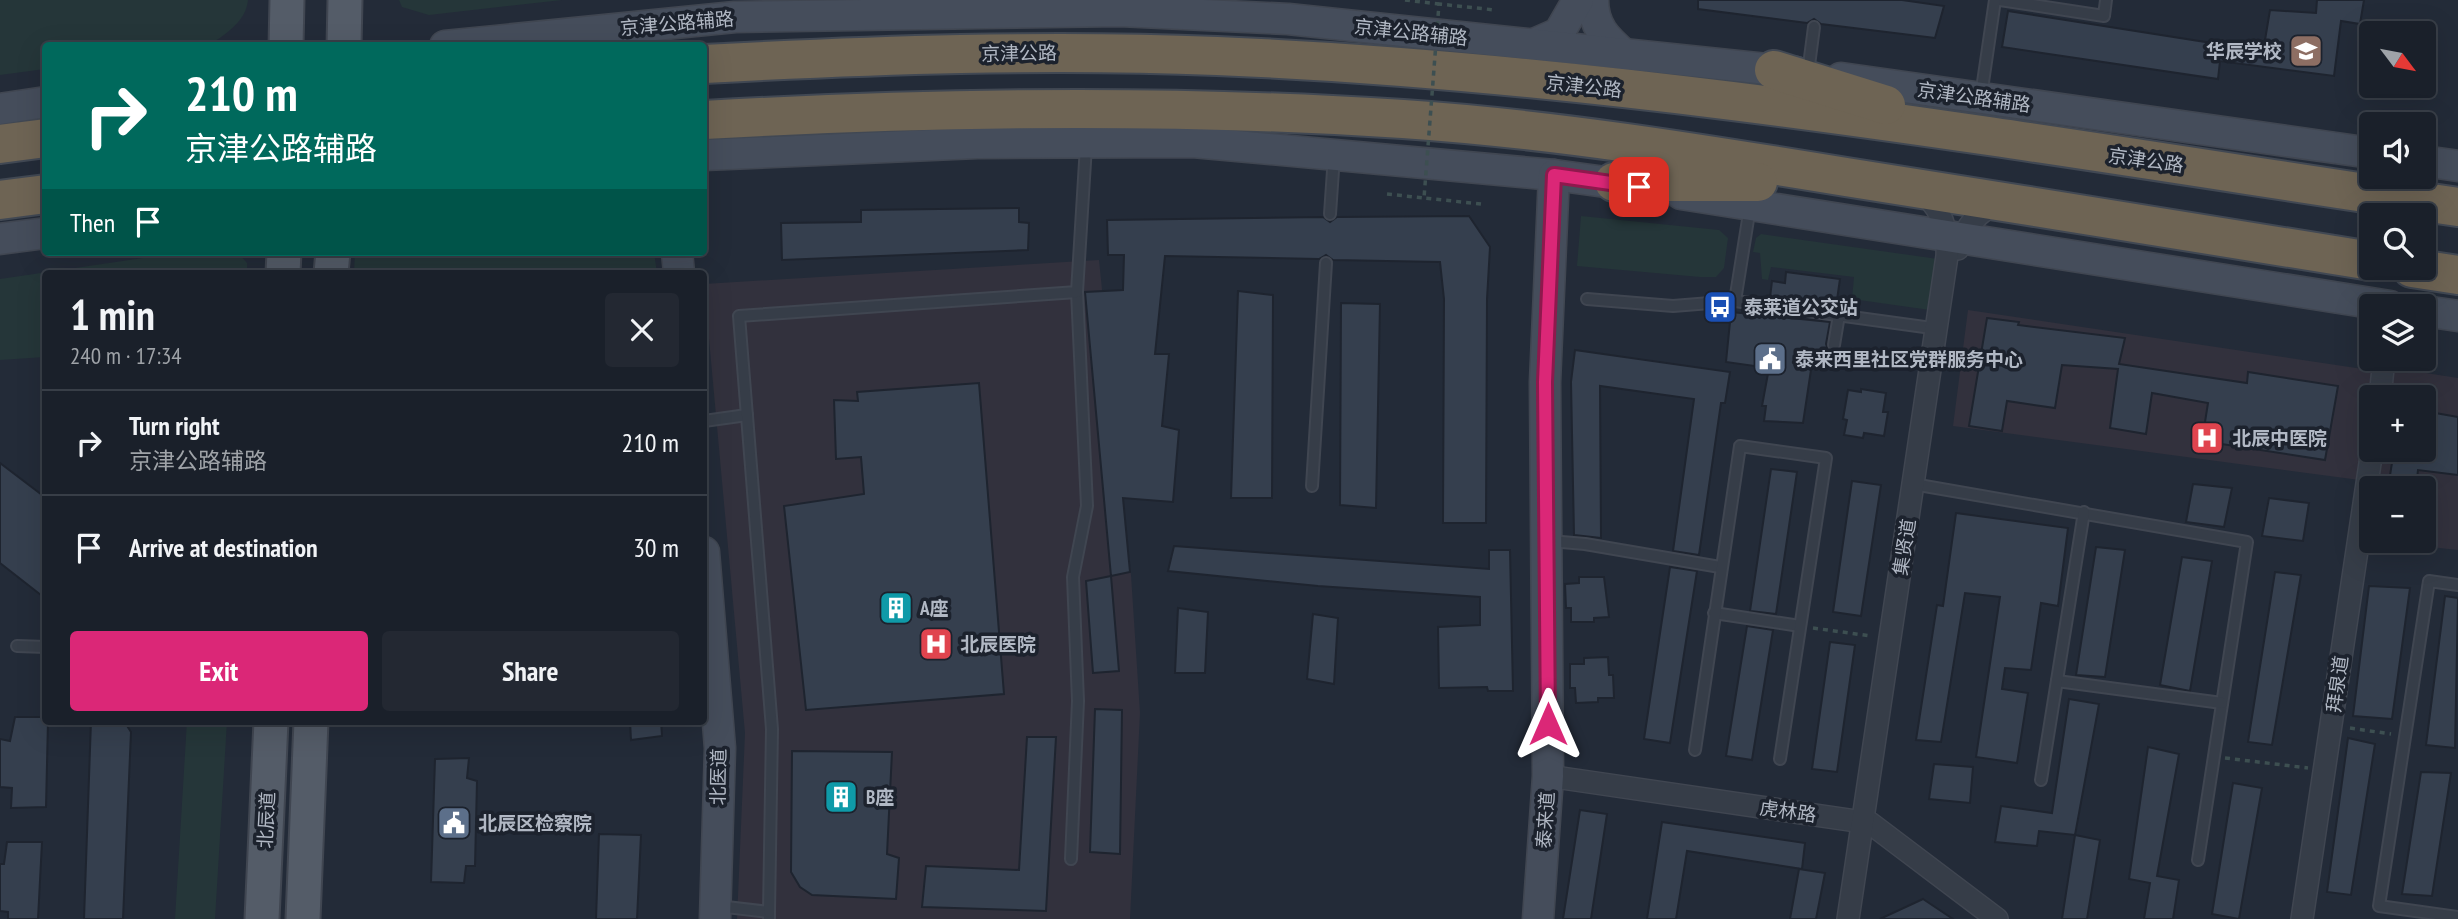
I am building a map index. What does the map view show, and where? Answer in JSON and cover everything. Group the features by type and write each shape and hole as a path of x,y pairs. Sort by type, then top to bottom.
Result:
{"highway":[{"name":"京津公路","path":"707,64 862,56 1058,52 1221,56 1408,68 1715,100 1964,132 2458,206"},
{"path":"1791,71 1964,132"},
{"path":"707,120 904,111 1045,110 1404,119 1608,139 2359,259"},
{"path":"0,144 42,139"},
{"path":"1614,182 1754,183 1846,177"},
{"path":"0,200 42,195"},
{"path":"2436,272 2458,275"}],"main road":[{"path":"286,42 287,0"},
{"path":"344,42 345,0"},
{"path":"1534,44 1559,33 1578,0"},
{"path":"1593,0 1593,14 1602,34 1625,55"},
{"name":"京津公路辅路","path":"518,42 664,34 749,17 1120,11 1288,19 1791,71 2359,151"},
{"path":"0,108 42,103"},
{"path":"707,155 855,146 1086,142 1193,142 1334,154 1614,182 1750,207 2359,301"},
{"path":"2436,163 2458,166"},
{"name":"泰来道","path":"1538,919 1548,776 1545,382 1554,175"},
{"path":"0,239 42,234"},
{"path":"2436,313 2458,316"},
{"name":"北医道","path":"707,589 720,748 715,912"},
{"name":"北辰道","path":"262,919 271,725"},
{"path":"303,919 311,725"}],"street":[{"name":"集贤道","path":"1848,919 1866,823 1955,237 1933,203 1913,187"},
{"path":"1955,237 1980,212 2004,201"},
{"name":"拜泉道","path":"2302,919 2370,462"},
{"name":"集贤道","path":"1856,919 1890,639 1918,485"},
{"name":"虎林路","path":"1548,776 1866,823 1997,919"}],"lane":[{"path":"1981,99 1997,0 2104,16 2106,0"},
{"path":"1791,71 1814,27"},
{"path":"1071,859 1078,701 1073,576 1087,506 1077,292 1086,142"},
{"path":"1330,214 1334,154"},
{"path":"1735,301 1750,207"},
{"path":"1312,486 1326,262"},
{"path":"715,912 769,915 772,729 739,316 1077,292"},
{"path":"1587,299 1673,306 1735,301 1940,329"},
{"path":"1834,345 1839,314"},
{"path":"707,421 747,415"},
{"path":"1695,750 1740,446 1826,458 1780,759"},
{"path":"1918,485 2247,542 2198,860"},
{"path":"2042,780 2084,512"},
{"path":"1547,541 1585,544 1720,567"},
{"path":"2458,585 2429,581 2379,906 2458,917"},
{"path":"1714,613 1800,626"},
{"path":"17,646 42,647"},
{"path":"2057,681 2222,703"}],"path":[{"path":"1405,0 1495,10"},
{"path":"1424,198 1438,4"},
{"path":"1387,194 1480,204"},
{"path":"1800,626 1890,639"},
{"path":"2330,726 2405,736"},
{"path":"2214,756 2324,770"}],"shaded area":[{"path":"0,0 248,0 240,20 214,42 42,42 42,69 0,75"},
{"path":"399,0 562,0 429,15 402,7"},
{"path":"1581,216 1719,230 1728,238 1724,268 1716,277 1700,277 1577,266"},
{"path":"1761,234 1938,259 1930,310 1852,299 1854,277 1771,267 1768,280 1762,279 1760,253 1753,252 1756,238"},
{"path":"157,256 241,256 247,263 247,270 61,270"},
{"path":"355,256 655,256 657,270 354,270"},
{"name":"北辰医院","path":"1099,260 1131,575 1140,713 1130,919 737,919 745,733 707,317 707,284"},
{"path":"42,273 42,357 0,360 0,279"},
{"name":"北辰中医院","path":"1968,310 2359,368 2359,371 2413,371 2458,378 2458,550 2436,548 2436,476 2359,476 2359,480 1953,426"},
{"path":"187,725 227,725 215,919 175,919"}],"building":[{"path":"1698,0 1902,0 1944,6 1935,38 1821,24 1814,19 1807,23 1698,9"},
{"path":"2317,0 2364,0 2359,24 2341,21 2334,76 2220,61 2218,79 2002,47 2008,11 2244,48 2245,43 2264,46 2270,10 2316,13"},
{"path":"1019,208 1019,222 1029,223 1028,250 782,260 781,223 861,222 861,210"},
{"path":"1469,216 1490,247 1487,299 1486,523 1443,523 1444,299 1440,262 1333,260 1326,255 1319,259 1165,256 1155,354 1169,354 1162,426 1179,430 1173,502 1123,498 1130,572 1111,576 1085,292 1123,290 1124,255 1108,255 1107,220 1323,217 1330,222 1337,217"},
{"path":"1786,272 1840,279 1836,307 1770,298 1772,281 1785,283"},
{"path":"1238,291 1273,295 1272,498 1231,498"},
{"path":"1341,303 1380,304 1376,508 1340,505"},
{"path":"1731,312 1830,322 1826,344 1829,353 1814,350 1803,423 1764,421 1766,406 1762,406 1769,368 1726,362"},
{"path":"1987,318 2019,322 2018,325 2125,338 2119,364 2247,383 2248,372 2338,386 2325,460 2202,441 2208,403 2152,393 2146,434 2110,428 2118,369 2062,365 2055,408 2007,401 2002,431 1969,426"},
{"path":"1575,350 1730,372 1725,403 1721,403 1699,555 1673,551 1694,399 1600,386 1601,538 1574,535 1571,382"},
{"name":"A座","path":"979,383 1004,694 806,710 784,506 864,494 861,457 836,459 834,400 858,401 857,392"},
{"path":"1861,389 1886,393 1883,412 1888,412 1884,436 1864,433 1863,438 1844,435 1847,420 1843,419 1848,390 1861,392"},
{"path":"2436,413 2458,417 2458,475 2418,470 2417,476 2390,476 2392,462 2436,462"},
{"path":"0,463 42,495 42,596 0,563"},
{"path":"1771,469 1797,472 1776,614 1750,611"},
{"path":"1852,481 1881,485 1861,616 1833,612"},
{"path":"2193,484 2232,488 2224,527 2186,522"},
{"path":"2269,498 2309,503 2303,541 2262,536"},
{"path":"1956,513 2068,528 2058,606 2041,603 2031,670 2005,668 2002,689 2028,693 2017,763 1976,757 2000,597 1965,593 1941,742 1916,740 1937,605 1943,606"},
{"path":"1174,546 1489,569 1489,550 1510,550 1513,691 1488,691 1487,687 1439,688 1438,627 1480,625 1480,597 1318,586 1168,571"},
{"path":"2096,547 2125,550 2105,677 2076,675"},
{"path":"2182,557 2212,561 2190,691 2160,685"},
{"path":"1670,567 1697,571 1670,743 1644,739"},
{"path":"2275,572 2301,575 2272,745 2248,742"},
{"path":"1111,576 1119,671 1093,673 1086,581"},
{"path":"1579,577 1604,577 1609,617 1594,618 1594,622 1571,622 1571,608 1566,608 1565,584 1579,583"},
{"path":"2369,586 2410,588 2392,719 2353,716"},
{"path":"2445,596 2458,598 2455,748 2426,745"},
{"path":"1178,608 1208,612 1205,673 1175,673"},
{"path":"1313,614 1338,618 1334,684 1307,679"},
{"path":"1747,626 1773,630 1752,760 1726,756"},
{"path":"1830,642 1855,645 1837,772 1812,769"},
{"path":"1608,657 1609,675 1613,675 1614,698 1576,703 1575,688 1570,688 1570,664 1584,664 1584,658"},
{"path":"2069,699 2099,704 2075,835 2039,831 2037,846 1995,842 2001,806 2052,813"},
{"path":"1095,709 1122,710 1120,854 1090,852"},
{"path":"15,717 42,717 42,725 48,725 46,807 11,808 12,788 0,787 0,739 10,741"},
{"path":"91,725 127,725 131,732 123,919 84,919"},
{"path":"630,725 661,725 662,736 631,740"},
{"path":"1027,737 1056,737 1046,911 922,907 926,866 1019,870"},
{"path":"2348,738 2375,744 2351,895 2327,892"},
{"path":"2148,747 2179,754 2157,876 2179,880 2173,919 2144,919 2150,883 2129,879"},
{"name":"B座","path":"792,751 892,752 887,854 899,858 896,899 812,895 800,887 791,872"},
{"name":"北辰区检察院","path":"469,758 467,778 477,781 475,866 466,866 464,883 431,882 435,759"},
{"path":"1934,764 1973,767 1970,803 1929,799"},
{"path":"2421,772 2451,773 2432,896 2402,894"},
{"path":"2233,783 2262,788 2239,919 2212,914"},
{"path":"1580,810 1607,814 1591,919 1563,919"},
{"path":"1662,822 1805,843 1802,869 1687,851 1676,919 1647,919"},
{"path":"599,834 641,835 637,919 596,919"},
{"path":"2075,835 2100,840 2087,919 2062,919"},
{"path":"7,842 42,842 38,919 8,919 8,912 0,911 0,864 4,864"},
{"path":"1799,869 1825,873 1816,919 1790,919"},
{"path":"1923,899 1953,919 1880,919"}],"place":[{"name":"华辰学校","path":"2306,51"},
{"name":"泰莱道公交站","path":"1720,307"},
{"name":"泰来西里社区党群服务中心","path":"1770,359"},
{"name":"北辰中医院","path":"2207,438"},
{"name":"A座","path":"896,608"},
{"name":"北辰医院","path":"936,644"},
{"name":"B座","path":"841,797"},
{"name":"北辰区检察院","path":"454,823"}],"route":[{"path":"1548,724 1545,382 1554,175 1639,187"}]}
